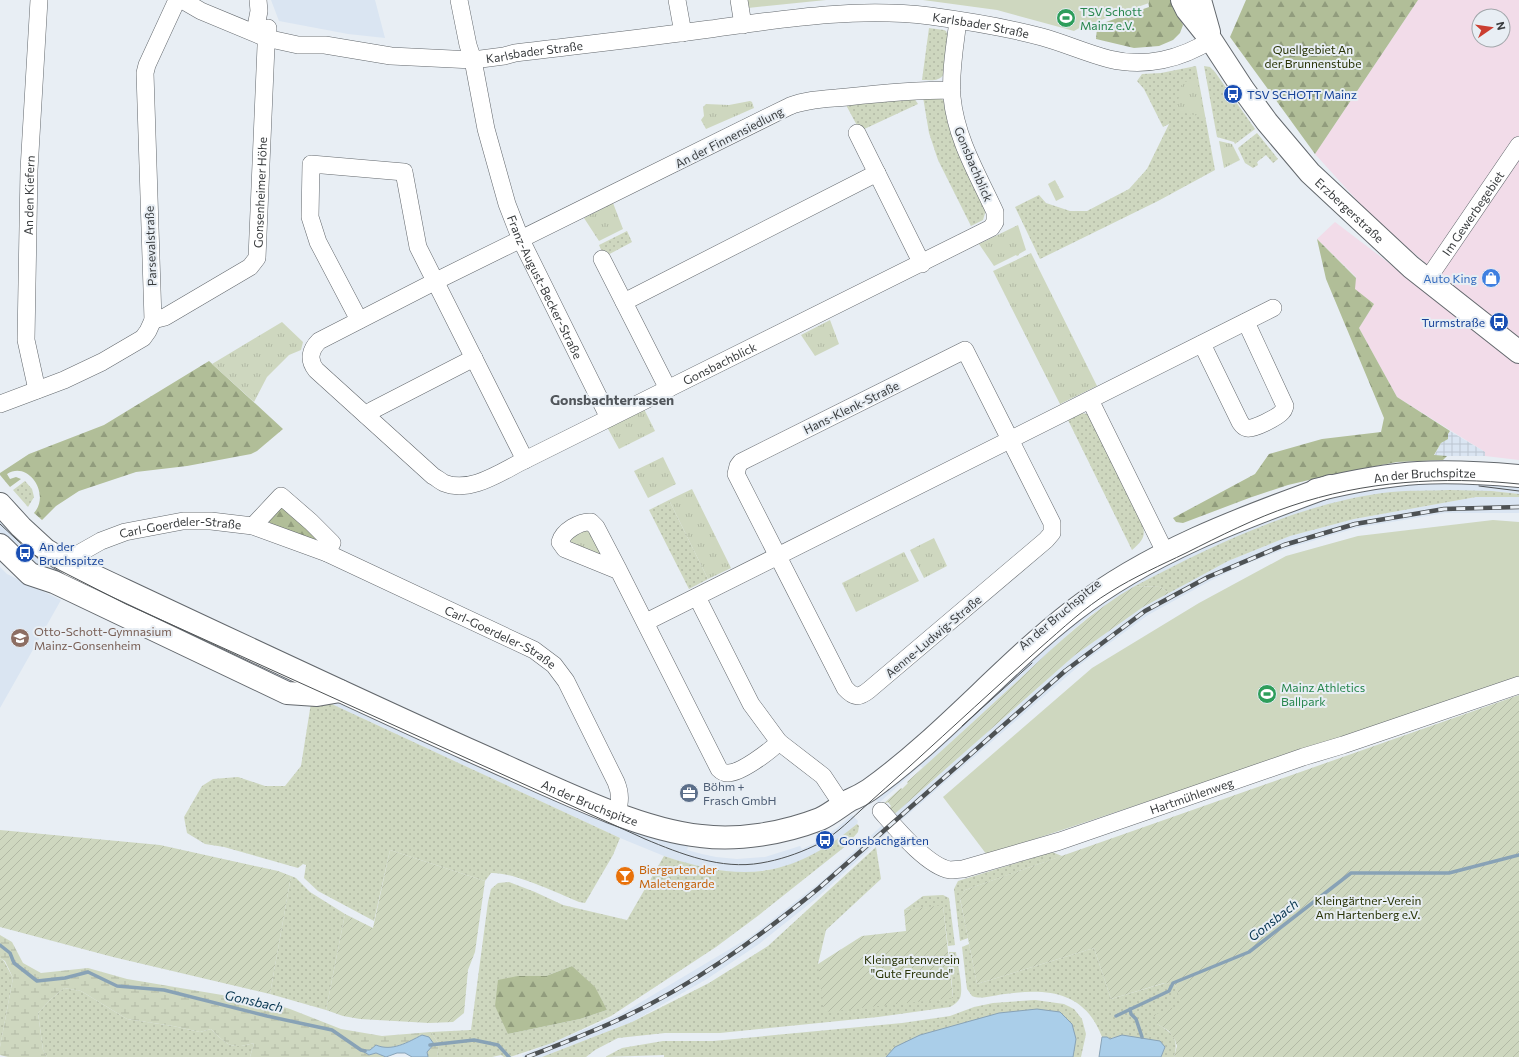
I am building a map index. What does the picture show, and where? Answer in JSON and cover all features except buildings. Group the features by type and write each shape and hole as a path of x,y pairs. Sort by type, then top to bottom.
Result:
{"main road":[{"name":"Erzbergerstraße","path":"1182,0 1267,122 1301,163 1400,258 1519,352"},
{"name":"Erzbergerstraße","path":"1200,0 1211,40"},
{"name":"An der Bruchspitze","path":"0,504 20,527 46,550 71,565 294,670 573,797 616,814 668,830 695,835 730,838 762,835 808,823 821,818 866,793 931,739 1073,611 1164,549 1330,486 1380,477 1418,473 1482,473 1519,476"},
{"path":"0,545 30,574 54,582 287,693 317,695 340,691"},
{"path":"287,693 295,689 299,682 294,670"}],"street":[{"name":"An den Kiefern","path":"37,390 26,334 29,170 39,0"},
{"name":"Parsevalstraße","path":"153,320 145,72 176,0"},
{"name":"Karlsbader Straße","path":"182,0 201,11 262,30"},
{"name":"Karlsbader Straße","path":"193,0 203,2 298,45 325,45 391,56 473,60 504,56 515,52 835,14 865,13 893,13 1006,28 1049,39 1110,59 1130,62 1151,62 1174,58 1188,53 1211,40"},
{"name":"Gonsenheimer Höhe","path":"153,320 165,317 250,267 257,258 262,30 258,0"},
{"name":"Franz-August-Becker-Straße","path":"459,0 468,45 473,60 486,129 507,204 521,240 609,418"},
{"path":"677,0 683,32"},
{"path":"739,0 743,25"},
{"name":"Gonsbachblick","path":"609,418 922,264 991,228 995,222 995,212 962,139 956,122 952,90 952,70 958,21"},
{"name":"An der Finnensiedlung","path":"366,415 316,370 310,360 313,347 319,341 801,102 889,92 952,90"},
{"path":"857,133 922,264"},
{"name":"Im Gewerbegebiet","path":"1427,280 1519,145"},
{"path":"359,320 318,242 310,217 311,164 404,172 418,247 525,460"},
{"path":"624,302 877,173"},
{"name":"Gonsbachblick","path":"602,260 668,389"},
{"path":"646,622 1273,308"},
{"path":"0,404 64,380 102,362 143,338 153,320"},
{"path":"1202,344 1240,422 1248,429 1254,428 1280,414 1284,411 1285,406 1246,322"},
{"name":"Hans-Klenk-Straße","path":"778,556 736,474 738,466 741,462 965,350 1010,441"},
{"path":"474,358 366,415 433,476 444,483 468,485 481,481 609,418"},
{"path":"1097,397 1164,549"},
{"name":"Aenne-Ludwig-Straße","path":"778,556 845,688 850,694 860,696 933,636 1046,540 1052,533 1052,523 1010,441"},
{"name":"Carl-Goerdeler-Straße","path":"253,526 281,496 311,522 332,543 327,553"},
{"name":"Carl-Goerdeler-Straße","path":"71,565 78,554 101,541 126,532 182,521 218,522 253,526 327,553 534,650 554,665 566,681 616,782 625,793 632,807 616,814"},
{"path":"619,571 646,622 715,762 722,772 731,773 754,762 766,754 779,742"},
{"path":"697,597 751,704 779,742 823,776 847,803"},
{"name":"Hartmühlenweg","path":"881,811 902,834 932,861 941,867 951,870 963,868 1060,841 1303,757 1343,745 1519,685"},
{"path":"616,782 607,797 616,814"}],"shaded area":[{"path":"271,0 375,0 385,38 348,34 279,21"},
{"path":"1418,0 1519,0 1519,338 1464,296 1374,219 1315,154"},
{"path":"1335,222 1519,362 1519,460 1485,456 1485,452 1397,397 1359,328 1374,304 1354,289 1356,277 1317,239"},
{"path":"1450,431 1485,452 1485,456 1434,456"},
{"path":"1519,482 1519,494 1492,491 1392,492 1344,501 1299,513 1189,559 1135,586 1092,614 923,768 920,766 879,803 871,794 1072,616 1245,521 1378,483"},
{"path":"1476,497 1519,497 1519,513 1445,513 1356,528 1285,549 1241,566 1148,615 1081,664 897,824 818,897 759,944 707,979 632,1022 542,1057 523,1057 522,1055 621,1014 750,937 823,880 890,818 1075,655 1143,607 1228,561 1290,536 1354,519"},
{"path":"0,513 293,680 292,683 291,684 55,579 0,541"},
{"name":"Otto-Schott-Gymnasium Mainz-Gonsenheim","path":"0,567 7,574 61,600 0,708"},
{"path":"340,697 689,844 687,850 702,854 737,859 765,857 800,846 802,849 815,843 837,828 852,815 858,821 857,824 827,848 787,867 754,872 731,872 693,866 620,838 321,699"}],"green space":[{"path":"747,0 826,0 748,8"},
{"name":"TSV Schott Mainz e.V.","path":"923,0 1149,0 1149,3 1081,27 1074,31 997,10"},
{"path":"1148,0 1172,0 1183,25 1180,33 1173,40 1159,46 1134,48 1096,39 1097,28 1106,22 1149,7"},
{"name":"Quellgebiet An der Brunnenstube","path":"1246,0 1418,0 1315,154 1230,37"},
{"path":"929,28 944,30 948,36 944,74 942,77 937,79 922,80"},
{"path":"1196,66 1215,170 1158,201 1040,259 1015,207 1039,195 1046,203 1070,211 1087,211 1129,189 1147,169 1169,124 1163,127 1144,89 1137,81 1142,74 1161,73"},
{"path":"1204,66 1210,67 1215,72 1255,129 1235,144 1234,142 1217,137"},
{"path":"1197,80 1204,117 1175,111 1183,82"},
{"path":"923,97 942,99 944,101 986,210 983,220 971,226 938,160 929,133"},
{"path":"914,98 918,104 860,131 846,105"},
{"path":"750,101 752,102 754,108 706,129 701,120 704,116 703,107 706,104 729,105"},
{"path":"1257,133 1278,159 1273,163 1266,155 1257,162 1258,165 1253,168 1245,163 1238,148"},
{"path":"1219,141 1232,144 1240,160 1224,168"},
{"path":"1055,180 1064,197 1056,201 1048,184"},
{"path":"613,203 623,229 599,241 584,218"},
{"path":"1018,225 1026,250 1017,256 1016,255 994,266 979,244"},
{"path":"627,231 632,242 604,257 599,245"},
{"path":"1317,239 1356,278 1355,289 1374,304 1359,328 1397,397 1450,431 1448,434 1448,439 1441,443 1434,455 1447,456 1443,460 1397,462 1288,485 1183,523 1176,522 1173,518 1255,474 1269,454 1322,439 1381,432 1384,418 1326,279"},
{"path":"1031,253 1097,386 1060,404 993,271"},
{"path":"830,320 839,344 815,356 801,335"},
{"path":"282,322 303,342 301,350 289,355 267,377 254,402 212,364"},
{"path":"209,361 283,429 257,451 251,454 187,466 136,472 79,491 56,506 42,520 34,513 39,505 40,497 35,481 29,475 15,471 7,474 10,479 16,477 21,479 10,487 0,475 0,473 29,454 104,425"},
{"path":"644,409 655,431 619,449 607,427"},
{"path":"1081,413 1088,414 1141,519 1144,529 1142,540 1132,550 1068,420"},
{"path":"663,457 676,484 648,498 634,471"},
{"path":"25,481 32,489 34,497 28,507 13,490"},
{"path":"692,489 731,568 708,579 669,500"},
{"path":"1449,490 1492,491 1519,494 1519,497 1476,497 1354,519 1290,536 1228,561 1169,593 1160,587 1135,586 1196,555 1259,527 1291,515 1357,497 1391,492"},
{"path":"669,500 708,579 689,589 649,510"},
{"path":"279,505 317,538 314,541 271,525 268,519"},
{"name":"Mainz Athletics Ballpark","path":"1493,520 1519,522 1519,678 987,855 943,797 1092,668 1199,603 1286,556 1358,536"},
{"path":"590,528 603,558 571,543 570,541 574,536"},
{"path":"934,538 947,566 924,578 910,550"},
{"path":"904,552 919,581 856,612 842,583"},
{"path":"1135,586 1160,587 1169,593 1143,607 1075,655 890,818 886,811 891,806 888,802 880,807 901,788 902,789 908,783 907,782 1063,639 1105,605"},
{"name":"Kleingärtner-Verein Am Hartenberg e.V.","path":"1519,695 1519,1057 1174,1057 1177,1046 1175,1040 1169,1031 1157,1024 1154,1015 1182,1004 1175,985 1164,983 1111,999 1094,948 977,984 960,898 965,890"},
{"path":"321,699 620,838 613,855 585,903 579,902 523,879 491,873 485,881 390,850 374,921 318,891 304,878 306,865 303,864 298,868 224,847 205,844 187,833 184,817 202,786 213,779 238,777 265,786 285,786 301,766 311,703"},
{"path":"857,824 859,826 858,832 847,845 759,915 716,947 611,1016 552,1043 510,1057 504,1057 501,1055 492,1057 437,1057 439,1044 431,1032 471,1030 488,902 491,889 498,883 509,882 563,905 627,920 664,856 693,865 719,870 743,872 766,870 788,865 810,856 833,842","holes":["572,966 607,1010 580,1019 508,1034 518,976 546,976"]},
{"path":"0,830 160,845 278,871 291,876 270,994 113,957 0,927"},
{"path":"876,847 881,879 826,930 818,964 953,998 949,952 956,952 961,982 961,993 957,1002 950,1007 878,1017 720,1033 665,1033 618,1038 595,1050 586,1057 542,1057 632,1022 709,983 768,946"},
{"path":"390,850 485,881 475,952 468,970 464,1013 453,1022 429,1023 360,1019 343,1016 326,1010 345,914 373,928"},
{"path":"1052,852 1062,856 965,890 960,899 968,938 960,941 954,889 958,881"},
{"path":"291,876 296,878 310,892 345,914 326,1010 270,994"},
{"path":"943,895 949,898 955,945 948,946 943,906 904,910 923,896"},
{"name":"Kleingartenverein \"Gute Freunde\"","path":"943,905 953,998 824,1012 818,964 862,936 906,931 904,910"},
{"path":"0,935 12,942 23,963 41,973 88,968 127,979 234,997 251,997 290,1009 341,1029 382,1036 431,1032 439,1044 437,1057 428,1057 427,1052 434,1044 422,1035 394,1047 382,1047 376,1045 370,1050 362,1050 369,1055 376,1053 386,1057 250,1057 254,1043 235,1046 230,1045 221,1039 211,1029 200,1032 127,1019 81,991 64,988 38,1013 43,1050 47,1057 8,1057 0,1055 0,1047 13,978 5,961 0,958"},
{"path":"969,944 977,984 1094,948 1111,999 1165,983 1175,985 1183,1004 1157,1024 1171,1033 1176,1045 1174,1057 1161,1057 1165,1047 1114,1037 1110,1039 1107,1037 1102,1037 1095,1022 1086,1010 1064,996 1051,993 1021,992 984,997 972,996 967,989 962,947"},
{"path":"0,958 4,961 13,978 0,1047"},
{"path":"572,966 595,987 607,1010 580,1019 508,1034 495,1006 498,980 518,976 546,976"},
{"path":"64,988 81,991 127,1019 200,1032 211,1029 221,1039 230,1045 235,1046 254,1043 250,1057 47,1057 43,1050 38,1013"},
{"path":"1035,1000 1064,1004 1074,1009 1082,1019 1086,1034 1081,1057 664,1057 664,1055 605,1057 622,1048 663,1041 713,1041 902,1023 950,1016 974,1007 993,1003"}],"water":[{"path":"1037,1009 1060,1012 1072,1024 1076,1039 1073,1057 886,1057 895,1047 920,1035 999,1013"},
{"path":"422,1035 429,1037 434,1044 427,1052 428,1057 412,1057 405,1053 397,1053 386,1057 376,1053 369,1055 361,1050 370,1050 376,1045 382,1047 394,1047"},
{"path":"1122,1035 1160,1041 1165,1047 1161,1057 1099,1057 1102,1037 1107,1037 1110,1039"}],"waterway":[{"name":"Gonsbach","path":"1116,1016 1169,991 1173,983 1249,952 1351,873 1449,873 1519,855"},
{"name":"Gonsbach","path":"0,945 10,953 14,963 37,981 65,978 88,972 117,986 164,990 267,1016 332,1030 361,1050 365,1051"},
{"path":"1130,1009 1131,1014 1136,1019 1142,1037"},
{"name":"Gonsbach","path":"430,1045 474,1040 498,1045 509,1057"}],"tram line":[{"path":"0,524 31,553 59,570 126,604 645,839 702,859 746,865 768,862 795,854 821,843 833,835 1074,618 1110,592 1148,571 1264,516 1291,506 1347,491 1375,486 1433,481 1519,484"},
{"path":"1479,486 1519,491"},
{"path":"962,726 1032,663"}],"railway":[{"path":"527,1057 574,1039 647,1006 673,992 748,943 819,888 1065,671 1145,611 1208,577 1284,545 1355,524 1444,509 1519,507"}],"place":[{"name":"TSV Schott Mainz e.V.","path":"1066,18"},
{"name":"TSV SCHOTT Mainz","path":"1233,94"},
{"name":"Auto King","path":"1491,278"},
{"name":"Turmstraße","path":"1499,322"},
{"name":"An der Bruchspitze","path":"25,553"},
{"name":"Otto-Schott-Gymnasium Mainz-Gonsenheim","path":"20,638"},
{"name":"Mainz Athletics Ballpark","path":"1267,694"},
{"name":"Böhm + Frasch GmbH","path":"689,793"},
{"name":"Gonsbachgärten","path":"825,840"},
{"name":"Biergarten der Maletengarde","path":"625,876"}],"district":[{"name":"Gonsbachterrassen","path":"612,399"}]}
